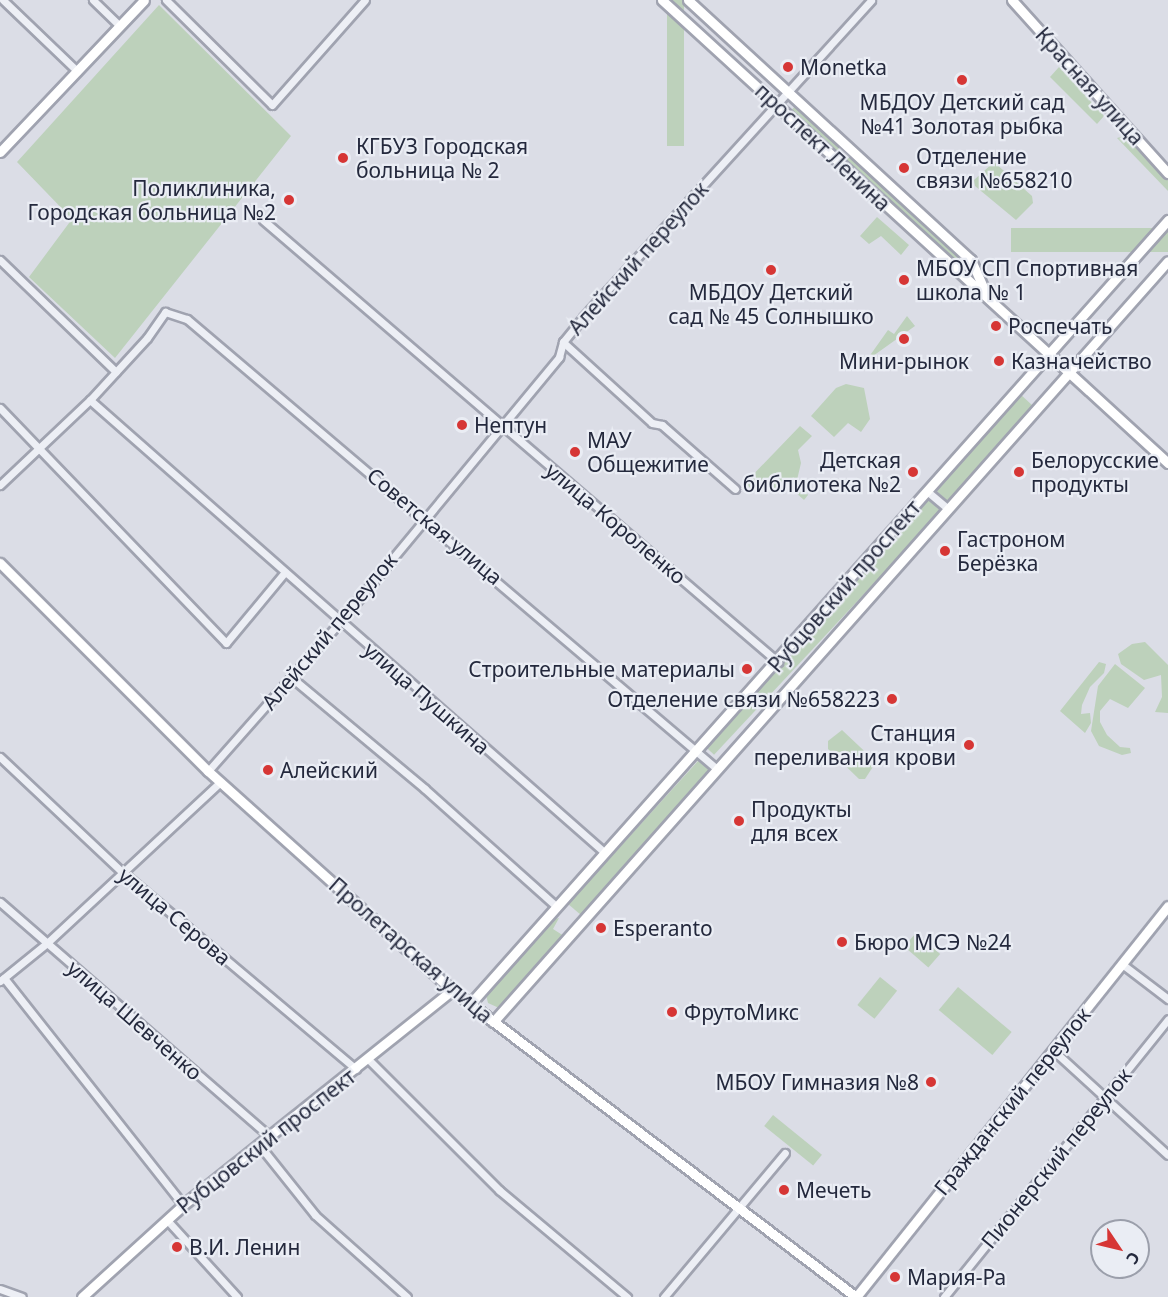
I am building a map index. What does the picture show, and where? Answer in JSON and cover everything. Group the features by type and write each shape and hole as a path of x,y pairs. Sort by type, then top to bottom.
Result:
{"street":[{"path":"3,0 77,71"},
{"path":"93,0 120,26"},
{"path":"0,152 144,0"},
{"path":"165,0 272,105 365,0"},
{"name":"проспект Ленина","path":"662,0 967,279 985,292 1168,463"},
{"name":"проспект Ленина","path":"688,0 976,269 985,292"},
{"name":"Алейский переулок","path":"208,771 340,622 500,425 559,357 563,342 871,0"},
{"name":"Красная улица","path":"1012,0 1168,173"},
{"name":"улица Короленко","path":"263,220 778,662"},
{"name":"Рубцовский проспект","path":"470,1004 604,852 778,662 1168,220"},
{"path":"0,260 116,372 90,400 0,485"},
{"name":"Рубцовский проспект","path":"493,1022 1168,261"},
{"path":"967,279 976,269"},
{"name":"Советская улица","path":"116,372 165,312 187,319 425,517 699,750 717,769"},
{"path":"563,342 652,423 662,425 735,489"},
{"name":"улица Пушкина","path":"90,400 604,852"},
{"path":"0,408 41,447 51,463 225,643 285,572"},
{"path":"928,492 948,509"},
{"name":"Пролетарская улица","path":"0,563 208,771 452,990 856,1297"},
{"path":"292,678 425,789 556,906"},
{"name":"улица Серова","path":"0,757 123,872 356,1069"},
{"path":"183,1205 2,980 47,944 220,782"},
{"name":"улица Шевченко","path":"0,902 270,1137"},
{"name":"Гражданский переулок","path":"856,1297 1168,906"},
{"path":"1122,964 1168,999"},
{"name":"Рубцовский проспект","path":"82,1297 133,1247 183,1205 369,1060 452,990"},
{"name":"Пионерский переулок","path":"944,1297 1168,1019"},
{"path":"1054,1051 1168,1155"},
{"path":"369,1060 500,1190 627,1297"},
{"path":"260,1146 315,1215 407,1297"},
{"path":"664,1297 740,1211 785,1153"},
{"path":"167,1220 237,1297"},
{"path":"0,1289 22,1297"}],"green space":[{"path":"667,0 684,0 684,146 667,146"},
{"path":"159,5 291,136 115,358 29,277 72,219 17,162"},
{"path":"1059,67 1104,116 1097,124 1050,77"},
{"path":"795,106 971,268 970,275 789,113"},
{"path":"1124,136 1168,180 1168,191 1117,138"},
{"path":"994,162 1032,196 1033,203 1016,220 975,186 974,180"},
{"path":"877,217 909,245 901,255 881,236 869,244 860,236"},
{"path":"1011,228 1168,228 1168,252 1011,252"},
{"path":"907,316 915,326 866,361 888,330 894,334"},
{"path":"846,384 864,388 870,419 861,432 848,423 834,437 811,416 836,388"},
{"path":"1019,393 1034,407 947,501 932,487"},
{"path":"800,426 812,436 798,450 801,463 797,480 808,495 804,500 786,484 779,490 766,484 750,488 746,482"},
{"path":"928,499 941,511 714,755 701,743"},
{"path":"1145,642 1168,665 1168,713 1155,712 1162,697 1161,675 1144,680 1121,664 1118,654 1132,644"},
{"path":"1099,662 1106,664 1104,673 1090,687 1082,705 1081,714 1090,713 1091,723 1085,733 1060,711"},
{"path":"1115,664 1145,688 1128,708 1110,699 1100,711 1100,722 1107,735 1120,747 1130,748 1131,753 1122,755 1099,746 1091,731 1098,686"},
{"path":"842,730 876,762 865,779 859,779 828,749 828,741"},
{"path":"698,761 708,767 709,773 581,915 568,904"},
{"path":"559,918 553,929 564,936 504,1006 499,1008 488,1003 486,995 551,920"},
{"path":"916,933 940,954 928,968 904,947"},
{"path":"880,977 897,991 874,1019 857,1005"},
{"path":"958,987 1012,1032 992,1055 939,1010"},
{"path":"773,1115 822,1155 813,1166 764,1126"}],"place":[{"name":"Monetka","path":"788,67"},
{"name":"МБДОУ Детский сад №41 Золотая рыбка","path":"962,80"},
{"name":"КГБУЗ Городская больница № 2","path":"343,158"},
{"name":"Отделение связи №658210","path":"904,168"},
{"name":"Поликлиника, Городская больница №2","path":"289,200"},
{"name":"МБДОУ Детский сад № 45 Солнышко","path":"771,270"},
{"name":"МБОУ СП Спортивная школа № 1","path":"904,280"},
{"name":"Роспечать","path":"996,326"},
{"name":"Мини-рынок","path":"904,339"},
{"name":"Казначейство","path":"999,361"},
{"name":"Нептун","path":"462,425"},
{"name":"МАУ Общежитие","path":"575,452"},
{"name":"Детская библиотека №2","path":"913,472"},
{"name":"Белорусские продукты","path":"1019,472"},
{"name":"Гастроном Берёзка","path":"945,551"},
{"name":"Строительные материалы","path":"747,669"},
{"name":"Отделение связи №658223","path":"892,699"},
{"name":"Станция переливания крови","path":"969,745"},
{"name":"Алейский","path":"268,770"},
{"name":"Продукты для всех","path":"739,821"},
{"name":"Esperanto","path":"601,928"},
{"name":"Бюро МСЭ №24","path":"842,942"},
{"name":"ФрутоМикс","path":"672,1012"},
{"name":"МБОУ Гимназия №8","path":"931,1082"},
{"name":"Мечеть","path":"784,1190"},
{"name":"В.И. Ленин","path":"177,1247"},
{"name":"Мария-Ра","path":"895,1277"}]}
